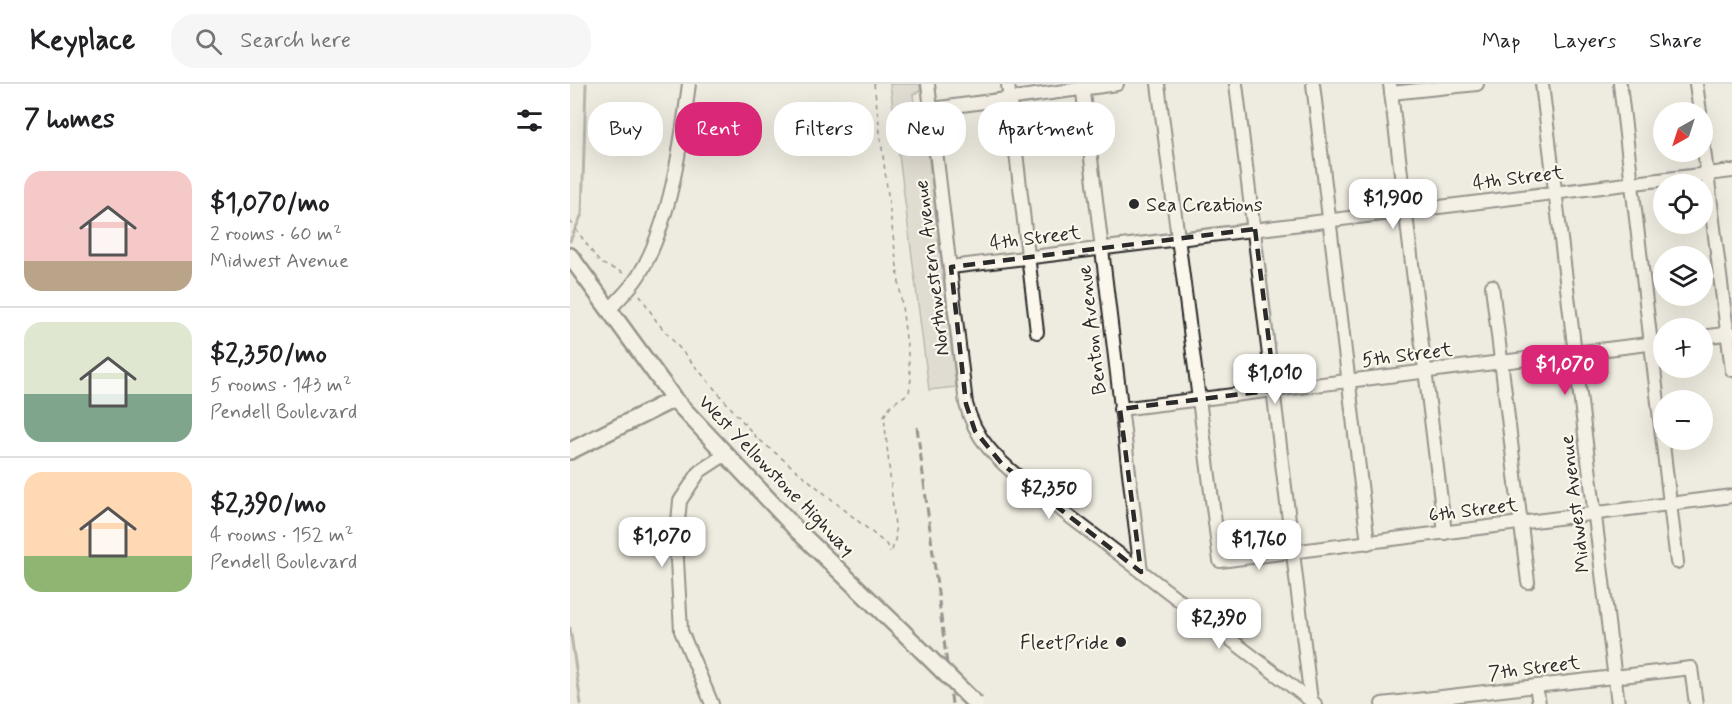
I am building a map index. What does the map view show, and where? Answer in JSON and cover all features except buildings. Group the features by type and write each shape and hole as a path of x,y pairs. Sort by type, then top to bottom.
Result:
{"main road":[{"name":"West Yellowstone Highway","path":"570,256 674,399 798,531 976,704"},
{"path":"574,450 674,399"}],"street":[{"path":"609,310 632,284 650,254 681,146 689,84"},
{"name":"Northwestern Avenue","path":"928,84 931,102"},
{"path":"1008,84 1037,332"},
{"path":"966,105 1010,100 1082,86 1117,84"},
{"path":"1158,84 1180,238 1199,400"},
{"path":"1236,84 1313,703"},
{"path":"1313,84 1368,543"},
{"path":"1445,533 1390,89 1477,84"},
{"name":"Midwest Avenue","path":"1542,84 1618,704"},
{"path":"1620,84 1632,183 1653,318"},
{"path":"1696,84 1699,102"},
{"name":"Benton Avenue","path":"1082,86 1141,572"},
{"name":"Northwestern Avenue","path":"938,156 966,404 975,431 983,443 1015,475 1313,703"},
{"path":"1706,162 1707,174"},
{"name":"4th Street","path":"1707,174 1732,171"},
{"name":"4th Street","path":"951,267 1653,180"},
{"path":"1713,216 1730,334 1732,369"},
{"path":"1492,286 1528,582"},
{"path":"1713,336 1730,334"},
{"name":"5th Street","path":"1120,410 1653,343"},
{"path":"1660,378 1677,562"},
{"name":"6th Street","path":"1199,400 1220,561 1732,496"},
{"path":"712,704 681,631 676,542 680,501 700,471 726,454"},
{"name":"7th Street","path":"1382,704 1461,699 1536,686 1691,668 1696,704"},
{"path":"1536,686 1539,704"}],"path":[{"path":"570,221 600,263 627,274 657,322 756,437 886,544 891,554 896,536 884,416 891,405 909,393 911,378 874,84"}],"highlighted area":[{"path":"1255,229 1275,390 1120,409 1141,572 1002,464 975,431 966,404 951,267"}],"shaded area":[{"path":"890,84 920,84 920,91 913,94 914,102 892,102"},
{"path":"899,156 928,156 956,387 929,390"}],"waterway":[{"path":"570,241 582,214 586,84"},
{"path":"570,628 581,704"}],"railway":[{"path":"917,427 952,704"}],"place":[{"name":"Sea Creations","path":"1134,204"},
{"name":"FleetPride","path":"1121,642"}]}
